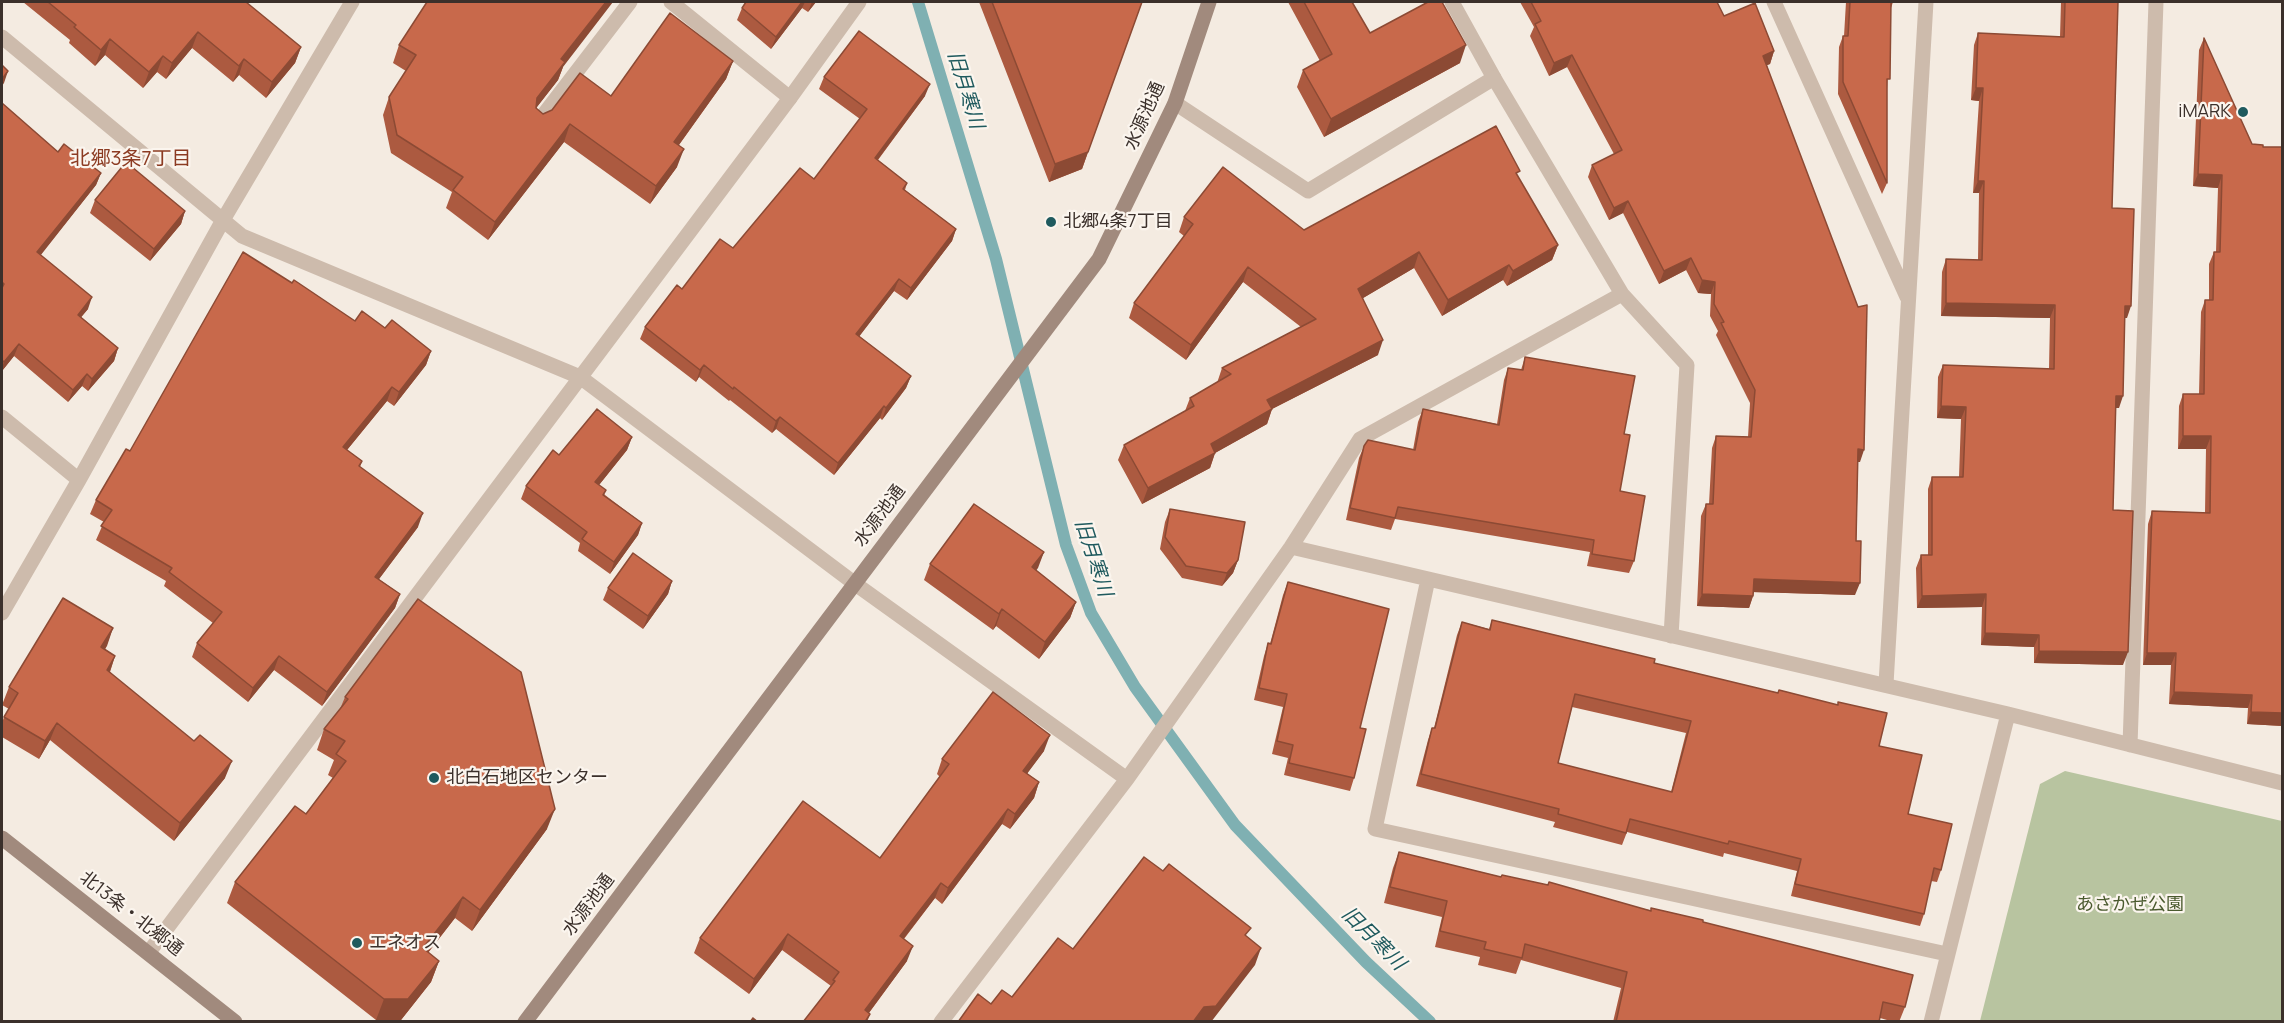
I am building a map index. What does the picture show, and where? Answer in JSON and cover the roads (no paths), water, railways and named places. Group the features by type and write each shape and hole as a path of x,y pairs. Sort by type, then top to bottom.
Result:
{"street":[{"path":"2,613 79,480 223,220 352,2"},
{"path":"538,122 630,2"},
{"path":"671,2 790,98"},
{"path":"149,952 790,98 859,2"},
{"name":"水源池通","path":"525,1022 1099,259 1175,103 1209,2"},
{"path":"1452,2 1494,78 1622,294 1687,364 1671,636"},
{"path":"1774,2 1909,300"},
{"path":"1886,684 1926,2"},
{"path":"2130,745 2156,2"},
{"path":"2,37 242,236 580,377 854,583 1127,779"},
{"path":"1175,103 1308,191 1494,78"},
{"path":"941,1022 1152,745 1291,547 1360,439 1622,294"},
{"path":"2,417 79,480"},
{"path":"1291,547 1886,684 2283,783"},
{"path":"1428,579 1375,830 1947,954"},
{"path":"1931,1022 2008,714"},
{"name":"北13条・北郷通","path":"2,838 236,1022"}],"waterway":[{"name":"旧月寒川","path":"918,2 996,259 1066,545 1091,613 1135,687 1235,825 1366,962 1430,1022"}],"place":[{"name":"iMARK","path":"2243,112"},
{"name":"北郷4条7丁目","path":"1051,222"},
{"name":"北白石地区センター","path":"434,778"},
{"name":"エネオス","path":"357,943"}],"district":[{"name":"北郷3条7丁目","path":"131,159"}],"park label":[{"name":"あさかぜ公園","path":"2130,905"}]}
